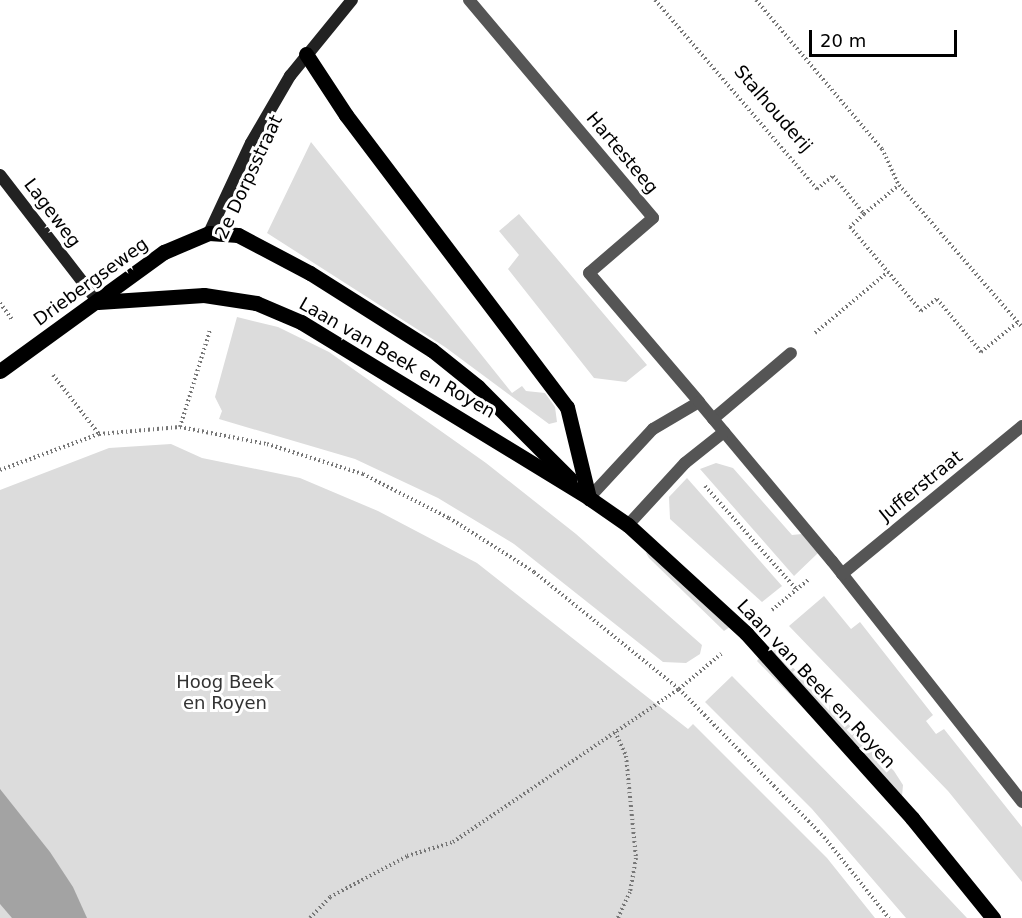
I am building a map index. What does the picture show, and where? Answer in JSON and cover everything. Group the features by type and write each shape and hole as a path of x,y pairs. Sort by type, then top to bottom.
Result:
{"main road":[{"name":"2e Dorpsstraat","path":"209,233 251,143 306,54 352,0"},
{"path":"306,54 346,115 567,407 589,498"},
{"name":"Lageweg","path":"0,175 98,302"},
{"name":"Driebergseweg","path":"0,371 164,252 209,233"},
{"name":"Laan van Beek en Royen","path":"209,233 238,236 300,267 432,350 478,387 589,498"},
{"name":"Laan van Beek en Royen","path":"98,302 171,295 220,297 256,303 301,322 589,498 628,525 746,633 912,818 993,918"}],"street":[{"name":"Hartesteeg","path":"469,0 653,218 589,273 699,402"},
{"path":"713,419 791,353"},
{"path":"589,498 653,429 699,402 842,574 1022,802"},
{"name":"Jufferstraat","path":"842,574 1022,426"},
{"path":"628,525 685,463 724,432"}],"path":[{"name":"Stalhouderij","path":"655,0 818,189 833,176 864,214"},
{"path":"756,0 882,149 899,185 1022,327"},
{"path":"899,185 850,226 921,311 937,299 981,352 1018,322"},
{"path":"791,353 888,272"},
{"path":"180,427 220,297"},
{"path":"0,470 99,434 180,427 267,444 363,474 449,518 534,572 679,689 824,837 889,918"},
{"path":"685,463 796,589"},
{"path":"310,918 330,897 407,856 453,842 679,689"},
{"path":"615,732 626,756 636,858 630,892 618,918"}],"green space":[{"path":"311,142 512,393 522,386 526,391 545,393 555,407 557,422 549,424 445,347 267,233"},
{"path":"519,214 647,365 626,382 594,378 508,269 519,255 499,231"},
{"path":"237,317 278,327 329,352 486,463 576,534 702,645 700,654 686,663 663,662 514,544 438,498 355,459 219,419 222,411 215,397"},
{"name":"Hoog Beek en Royen","path":"171,444 202,458 300,478 378,511 477,563 688,729 693,724 827,858 875,918 0,918 0,490 109,448"},
{"path":"716,463 733,468 792,535 802,534 818,553 794,576 700,469"},
{"path":"687,478 782,586 762,602 670,519 669,497"},
{"path":"655,545 740,620 724,631 649,558 646,553"},
{"path":"824,596 851,629 860,622 933,715 926,721 936,734 944,729 1022,827 1022,882 948,791 789,626"},
{"path":"770,644 894,771 903,785 902,796 848,754 757,661"},
{"path":"732,676 967,918 906,918 812,809 705,702"}],"shaded area":[{"path":"0,789 50,852 73,887 87,918 12,918 0,904"}]}
